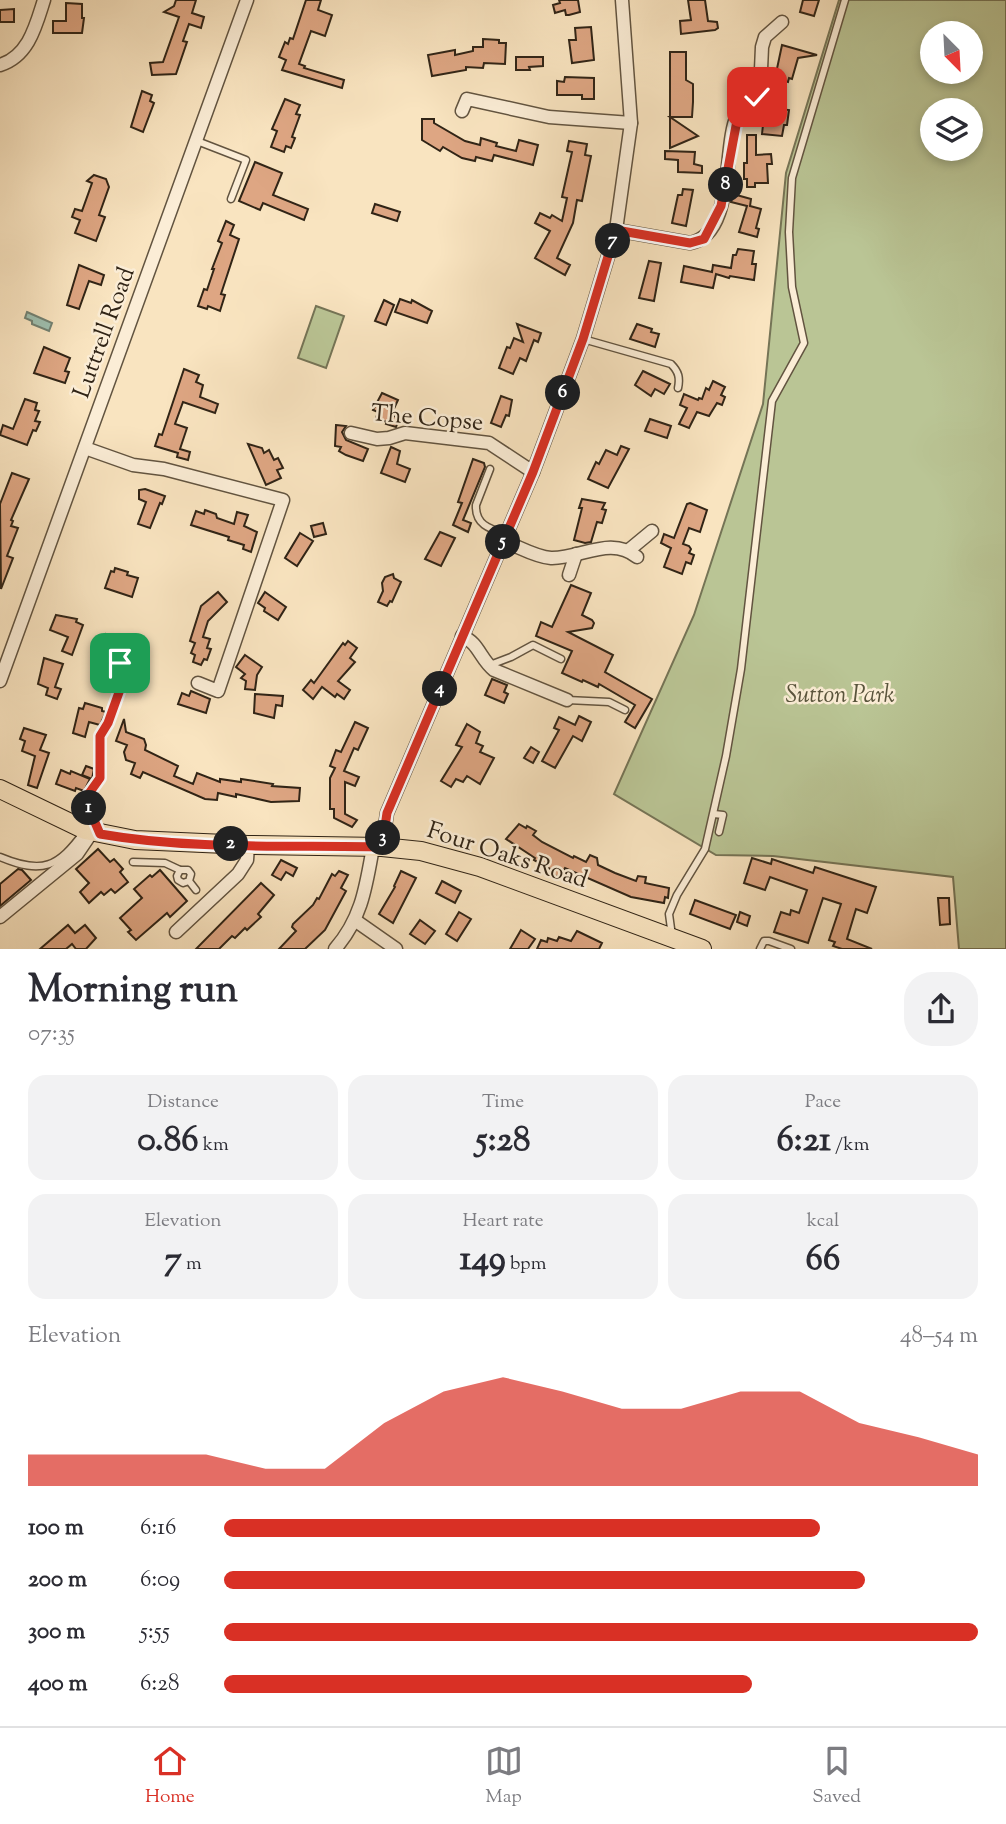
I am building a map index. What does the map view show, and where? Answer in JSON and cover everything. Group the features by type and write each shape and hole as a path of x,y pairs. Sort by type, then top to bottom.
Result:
{"main road":[{"name":"Four Oaks Road","path":"0,789 92,832 158,852 248,845 378,847 421,851 480,867 674,943 702,949"}],"street":[{"path":"0,65 26,47 33,35 44,0"},
{"name":"Luttrell Road","path":"0,681 247,0"},
{"path":"335,949 356,921 387,813 533,472 583,339 616,230 631,123 622,0"},
{"path":"616,230 690,243 699,242 708,234 721,206 738,115 760,92 765,37 782,22"},
{"path":"462,111 467,99 549,117 631,123"},
{"name":"The Copse","path":"351,433 377,439 405,433 489,443 533,472"},
{"path":"85,448 133,465 164,469 283,500 218,691 198,683"},
{"path":"504,537 545,557 576,554 599,548 633,554 652,531"},
{"path":"569,575 576,554"},
{"path":"462,636 474,642 489,666 499,673 567,701"},
{"path":"0,917 77,854 92,832"},
{"path":"176,932 238,874 247,860 248,845"},
{"path":"356,921 396,949"}],"lane":[{"path":"674,943 669,914 677,895 705,849 741,669 772,401 804,342 791,273 789,232 792,178 845,0"},
{"path":"197,141 246,160 231,199"},
{"path":"583,339 671,364 677,370 680,380 678,388"},
{"path":"490,469 475,512 480,522 504,537"},
{"path":"489,666 533,645 561,659"},
{"path":"0,857 23,865 52,864 92,832 85,799 100,778 100,736 108,723 127,670 120,663"},
{"path":"567,701 609,702 625,710"},
{"path":"714,814 723,815 719,832"},
{"path":"133,862 158,852 180,870 178,880 183,883 189,881 196,890"},
{"path":"760,949 764,941 769,940 791,949"}],"green space":[{"name":"Sutton Park","path":"839,0 1006,0 1006,949 959,949 953,877 773,856 716,855 614,794 694,615 763,404 786,173"},
{"path":"316,306 344,316 326,368 298,358"}],"shaded area":[{"path":"27,312 52,323 49,331 25,318"}],"building":[{"path":"176,0 196,0 192,13 204,17 201,28 189,24 183,41 187,42 176,74 152,75 150,63 163,62 179,17 164,12 174,6"},
{"path":"306,0 321,0 318,10 332,15 325,36 311,31 299,64 344,80 342,88 282,70 286,60 279,57 285,42 288,44 290,38 293,39"},
{"path":"559,0 578,0 580,12 566,15 565,10 555,13 553,5 560,3"},
{"path":"688,0 705,0 708,21 717,22 718,28 681,34 680,21 691,20"},
{"path":"803,0 819,0 814,16 800,12"},
{"path":"66,3 82,4 82,33 53,33 53,21 66,21"},
{"path":"14,9 14,22 0,22 0,10"},
{"path":"591,27 594,60 572,63 569,40 576,40 575,28"},
{"path":"483,39 506,43 505,64 484,63 483,68 466,67 466,70 432,76 428,55 455,50 455,55 473,51 473,47 483,47"},
{"path":"782,45 817,55 798,58 792,79 789,78 788,82 775,78"},
{"path":"670,52 686,52 686,80 693,84 692,117 670,117"},
{"path":"516,57 543,57 543,66 516,70"},
{"path":"565,77 594,78 594,99 582,99 582,95 557,95 557,81 564,82"},
{"path":"142,91 152,95 150,101 154,103 143,132 131,127"},
{"path":"285,99 300,105 296,114 300,115 291,148 286,146 284,152 271,147 277,131 272,129"},
{"path":"765,107 789,110 782,136 762,134"},
{"path":"670,117 698,136 670,148"},
{"path":"422,119 434,119 434,123 465,141 480,145 481,138 497,143 496,146 516,151 519,140 538,145 533,165 494,155 492,161 476,157 475,161 462,158 443,147 440,151 422,140"},
{"path":"747,135 756,135 756,155 771,154 772,164 767,164 768,183 755,183 755,187 747,187 747,179 744,179"},
{"path":"569,141 587,144 585,155 591,156 582,201 577,200 573,223 557,258 570,265 565,275 535,258 550,231 535,223 540,213 550,218 552,215 562,221 567,198 562,197 572,152 567,151"},
{"path":"665,151 695,152 694,164 702,166 702,173 678,172 678,160 665,159"},
{"path":"255,162 282,173 273,195 308,209 304,220 263,203 260,210 239,201"},
{"path":"94,175 106,179 109,187 99,215 105,217 96,241 75,233 80,220 72,217 75,209 82,211 92,183 87,181"},
{"path":"683,189 693,190 686,226 672,223 678,195 682,195"},
{"path":"733,194 751,199 750,206 761,209 756,228 759,229 757,237 739,232 747,206 731,202"},
{"path":"375,204 400,212 397,221 372,213"},
{"path":"226,221 234,225 230,235 239,239 221,294 225,295 220,311 208,306 207,309 198,306 214,269 222,243 218,241"},
{"path":"738,249 754,251 754,280 716,274 713,288 681,282 684,266 712,272 713,265 731,268 733,255 736,255"},
{"path":"649,261 661,263 654,301 639,298"},
{"path":"79,265 104,275 101,285 89,281 79,309 67,305"},
{"path":"400,299 411,303 412,300 432,311 427,323 395,312"},
{"path":"384,300 394,305 386,325 375,321"},
{"path":"517,324 541,333 538,342 534,340 526,361 520,358 513,374 499,368 507,347 510,348 514,338 523,342"},
{"path":"637,324 659,334 655,347 630,339"},
{"path":"44,347 70,358 65,371 69,372 65,383 34,373"},
{"path":"184,369 199,375 196,382 203,385 200,397 218,404 215,413 183,402 175,424 187,428 180,449 190,452 188,460 177,457 178,453 155,446 159,434 162,435"},
{"path":"643,371 670,384 664,394 655,389 651,396 635,385"},
{"path":"713,381 725,387 721,395 725,397 722,405 717,403 709,416 697,412 689,428 679,424 687,408 680,405 684,394 702,399 706,388 709,390"},
{"path":"382,393 398,400 391,415 399,418 396,427 376,418 378,412 373,410"},
{"path":"501,396 512,400 509,416 506,415 501,427 491,423"},
{"path":"25,399 37,403 35,410 39,411 35,421 40,422 36,431 33,430 27,445 0,435 3,425 13,429"},
{"path":"650,419 671,426 667,438 645,431"},
{"path":"336,425 346,426 342,432 346,440 368,449 363,461 346,455 339,451 341,447 335,446"},
{"path":"248,444 262,448 264,453 269,450 274,460 278,458 283,468 277,470 281,478 266,485"},
{"path":"621,446 629,449 608,488 588,479 596,462 599,464 606,450 617,455"},
{"path":"391,447 400,451 397,464 410,469 405,482 381,473"},
{"path":"473,459 484,463 485,467 463,520 471,523 468,532 453,525 462,503 458,502"},
{"path":"12,473 29,479 11,520 11,526 18,528 7,556 13,558 1,589 0,504"},
{"path":"145,489 165,496 150,528 138,524 146,502 139,499 139,490"},
{"path":"582,499 605,503 602,509 606,510 602,523 597,522 591,542 585,543 574,540"},
{"path":"687,504 707,510 700,532 689,528 683,544 689,546 689,553 694,555 691,564 686,562 682,574 664,567 671,548 661,543 664,534 674,538"},
{"path":"205,510 234,524 237,512 248,515 244,526 257,532 251,552 243,549 244,545 228,540 229,537 191,525 196,511 204,514"},
{"path":"323,523 326,534 314,537 311,526"},
{"path":"440,532 455,538 441,566 425,559"},
{"path":"300,533 313,541 297,566 285,558"},
{"path":"115,568 138,578 132,597 105,588 111,571 114,572"},
{"path":"393,574 394,578 401,582 392,602 387,606 378,602 385,577"},
{"path":"571,585 591,593 582,615 594,623 592,628 568,632 613,655 605,672 652,699 635,728 625,722 635,705 599,684 598,687 562,673 572,651 536,636 541,622 552,627"},
{"path":"218,592 227,602 208,621 203,637 210,639 207,648 211,649 207,660 204,659 201,665 193,662 195,655 191,653 195,643 190,641 201,606"},
{"path":"265,592 286,607 278,620 264,611 265,608 258,603"},
{"path":"56,615 77,619 76,622 83,625 72,655 62,651 68,637 50,630"},
{"path":"106,634 131,642 126,656 112,651 107,664 97,660"},
{"path":"348,641 357,648 350,658 355,662 338,681 350,690 344,699 337,694 335,697 322,687 313,699 303,690 311,680 314,683 343,643 345,645"},
{"path":"245,655 262,667 257,675 255,690 245,689 246,681 241,678 245,674 236,667"},
{"path":"44,658 63,664 55,687 61,689 57,699 46,695 48,688 38,684"},
{"path":"492,679 507,685 504,692 508,694 504,703 485,695"},
{"path":"191,691 210,699 206,713 178,704 182,693 189,696"},
{"path":"255,694 283,696 282,706 276,705 274,718 254,713"},
{"path":"85,703 102,708 102,711 106,712 100,725 89,722 85,737 73,733 79,708 83,709"},
{"path":"579,716 591,722 582,741 573,736 555,768 542,761 559,730 554,728 559,717 575,725"},
{"path":"124,719 126,732 144,739 145,750 178,766 174,776 193,784 197,773 220,782 220,779 241,782 241,779 273,784 272,786 300,788 299,801 271,802 218,793 217,800 205,799 143,772 140,778 131,774 135,763 126,760 124,752 127,745 116,741"},
{"path":"355,722 368,728 358,750 354,748 344,771 359,777 355,786 345,782 345,814 357,820 352,827 334,818 334,809 330,809 330,778 335,768 330,766 336,750 341,752"},
{"path":"467,724 480,732 476,743 483,746 480,752 494,758 480,784 467,776 463,782 456,779 451,787 441,781 462,747 456,745"},
{"path":"24,728 46,735 40,750 49,753 37,788 28,785 35,756 22,751 25,741 20,739"},
{"path":"531,747 539,752 533,763 524,758"},
{"path":"86,766 94,769 92,779 82,775"},
{"path":"61,770 90,779 84,791 76,788 75,791 56,784"},
{"path":"519,824 536,831 533,835 542,842 573,858 574,856 586,862 590,855 597,858 598,865 615,873 636,881 638,876 646,877 645,883 669,888 668,898 665,897 664,903 631,897 565,868 560,878 552,874 554,871 506,839"},
{"path":"98,849 110,862 114,859 123,869 120,872 128,882 115,893 111,889 104,895 101,892 89,903 80,892 89,883 76,869"},
{"path":"752,858 771,864 772,859 813,873 815,867 876,887 867,913 856,909 847,939 872,949 842,949 833,946 835,942 829,940 841,904 823,898 808,943 774,932 781,912 790,915 791,910 799,913 807,890 770,877 765,890 744,883"},
{"path":"281,860 297,868 293,876 286,872 281,880 272,875"},
{"path":"18,869 31,880 0,906 0,884"},
{"path":"160,870 187,901 170,917 167,913 136,940 120,918 142,898 134,889"},
{"path":"339,871 348,875 341,888 346,891 325,930 305,949 279,949 296,931 292,927 293,924 317,898 319,899 332,874 335,876"},
{"path":"401,871 416,878 393,923 379,914"},
{"path":"442,881 461,891 455,903 436,893"},
{"path":"261,883 274,895 258,914 261,917 235,938 232,936 219,949 196,949"},
{"path":"938,898 949,898 950,924 940,925"},
{"path":"695,900 736,915 730,929 690,914"},
{"path":"459,912 471,919 457,941 446,934"},
{"path":"740,912 750,916 747,926 737,922"},
{"path":"420,920 435,931 425,944 410,934"},
{"path":"68,925 75,933 85,925 96,938 86,949 76,949 72,944 66,949 40,949"},
{"path":"521,930 535,939 528,949 510,949"},
{"path":"577,931 602,943 599,949 537,949 541,940 547,942 548,938 557,941 559,937 571,941"}],"route":[{"path":"120,663 127,670 108,723 100,736 100,778 85,799 100,834 135,840 193,843 382,847 387,813 533,472 583,339 616,230 690,243 704,239 721,206 738,115 757,97"}]}
